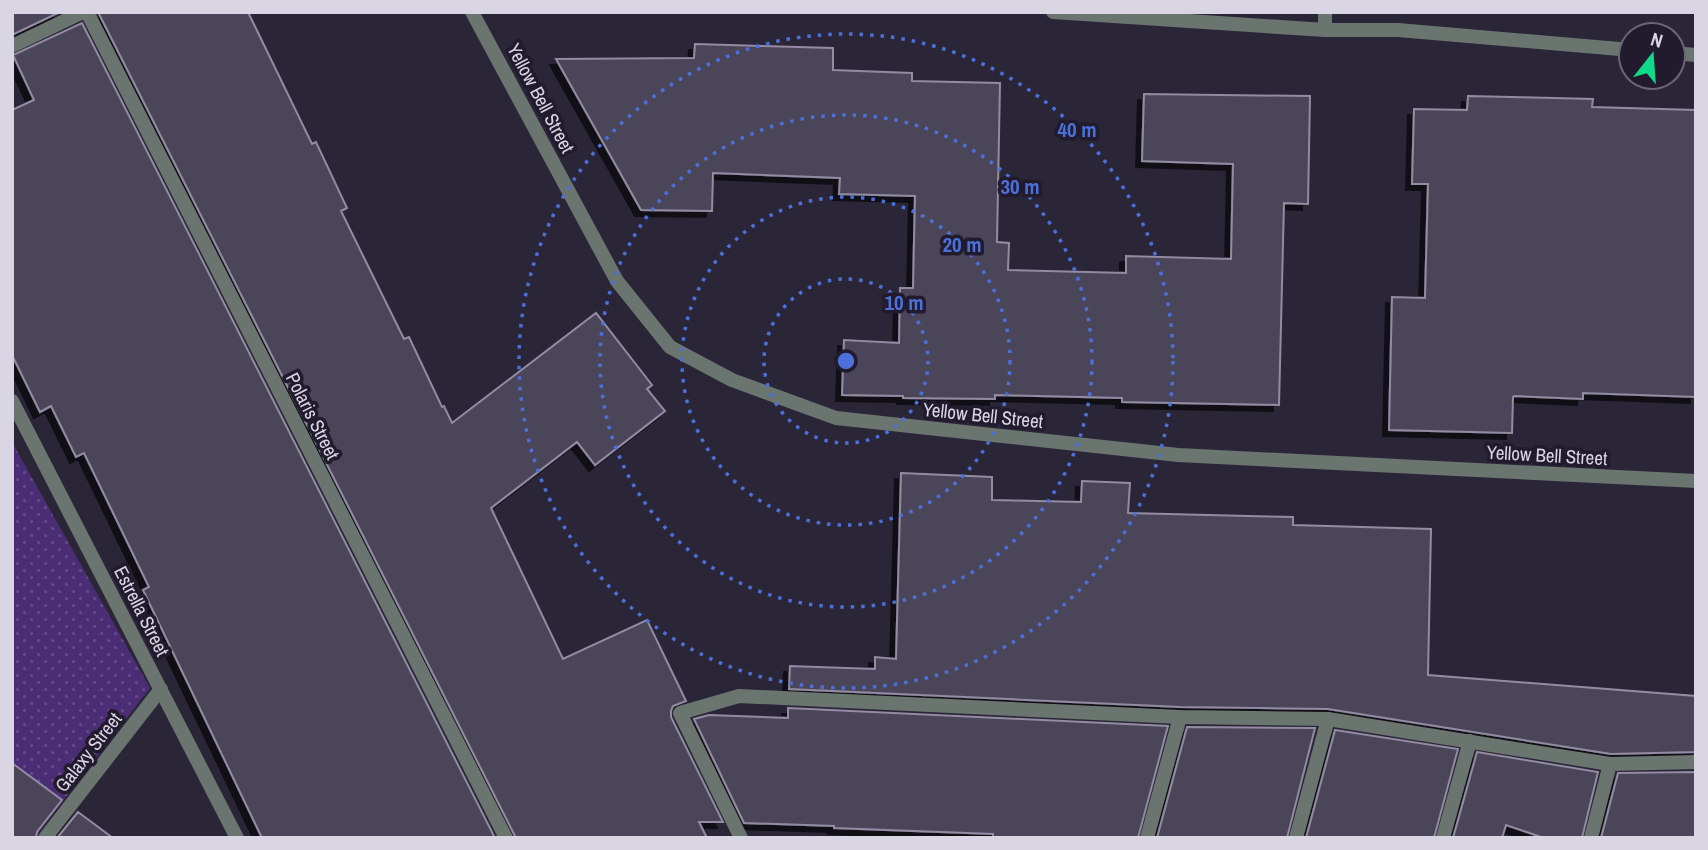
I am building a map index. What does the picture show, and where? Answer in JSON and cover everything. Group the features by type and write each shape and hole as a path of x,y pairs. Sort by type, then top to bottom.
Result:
{"street":[{"path":"12,46 85,12"},
{"name":"Polaris Street","path":"85,12 506,838"},
{"name":"Yellow Bell Street","path":"472,12 617,281 670,346 732,380 836,418 1164,454 1696,481"},
{"path":"1053,12 1325,30 1398,30 1617,49"},
{"path":"1325,12 1325,30"},
{"name":"Estrella Street","path":"12,401 237,838"},
{"name":"Galaxy Street","path":"45,838 161,689"},
{"path":"741,838 680,713 739,696 1180,717 1328,719 1611,764 1696,762"},
{"path":"1147,838 1180,717"},
{"path":"1296,838 1328,719"},
{"path":"1443,838 1470,741"},
{"path":"1591,838 1611,764"}],"shaded area":[{"path":"12,442 150,688 34,838 12,838"}],"building":[{"path":"12,12 60,12 12,35"},
{"path":"98,12 248,12 312,144 316,142 347,208 341,211 404,339 409,337 452,423 596,313 652,385 647,389 665,411 595,465 577,442 491,508 563,659 647,620 686,701 673,706 671,717 723,822 699,822 707,838 516,838"},
{"path":"82,23 495,838 262,838 143,590 149,587 84,453 76,457 51,406 40,412 12,355 12,110 34,100 13,55"},
{"path":"695,44 833,48 833,70 912,73 912,81 1000,83 997,242 1009,243 1008,270 1126,273 1126,256 1231,259 1233,164 1142,161 1144,94 1310,96 1308,204 1284,203 1279,405 1122,402 1122,398 995,395 995,399 842,395 844,340 899,343 900,288 913,288 915,196 839,194 840,178 713,173 712,211 641,210 556,59 694,58"},
{"path":"1468,96 1593,99 1592,107 1696,110 1696,397 1583,393 1583,399 1514,396 1512,433 1389,430 1392,297 1425,298 1428,184 1412,184 1414,109 1467,110"},
{"path":"901,473 992,477 992,500 1081,502 1082,481 1130,483 1128,513 1293,517 1293,525 1431,529 1428,675 1696,696 1696,752 1611,754 1328,709 1180,707 789,689 790,666 875,669 875,657 896,659"},
{"path":"788,708 1168,726 1138,838 993,838 993,834 744,823 694,719 709,715 788,718"},
{"path":"1187,727 1315,728 1287,838 1157,838"},
{"path":"1335,730 1458,749 1434,838 1306,838"},
{"path":"1477,752 1598,772 1582,838 1544,838 1506,825 1502,838 1453,838"},
{"path":"12,763 62,800 37,832 36,838 12,838"},
{"path":"1696,772 1696,838 1601,838 1618,773"},
{"path":"78,812 113,838 57,838"}]}
